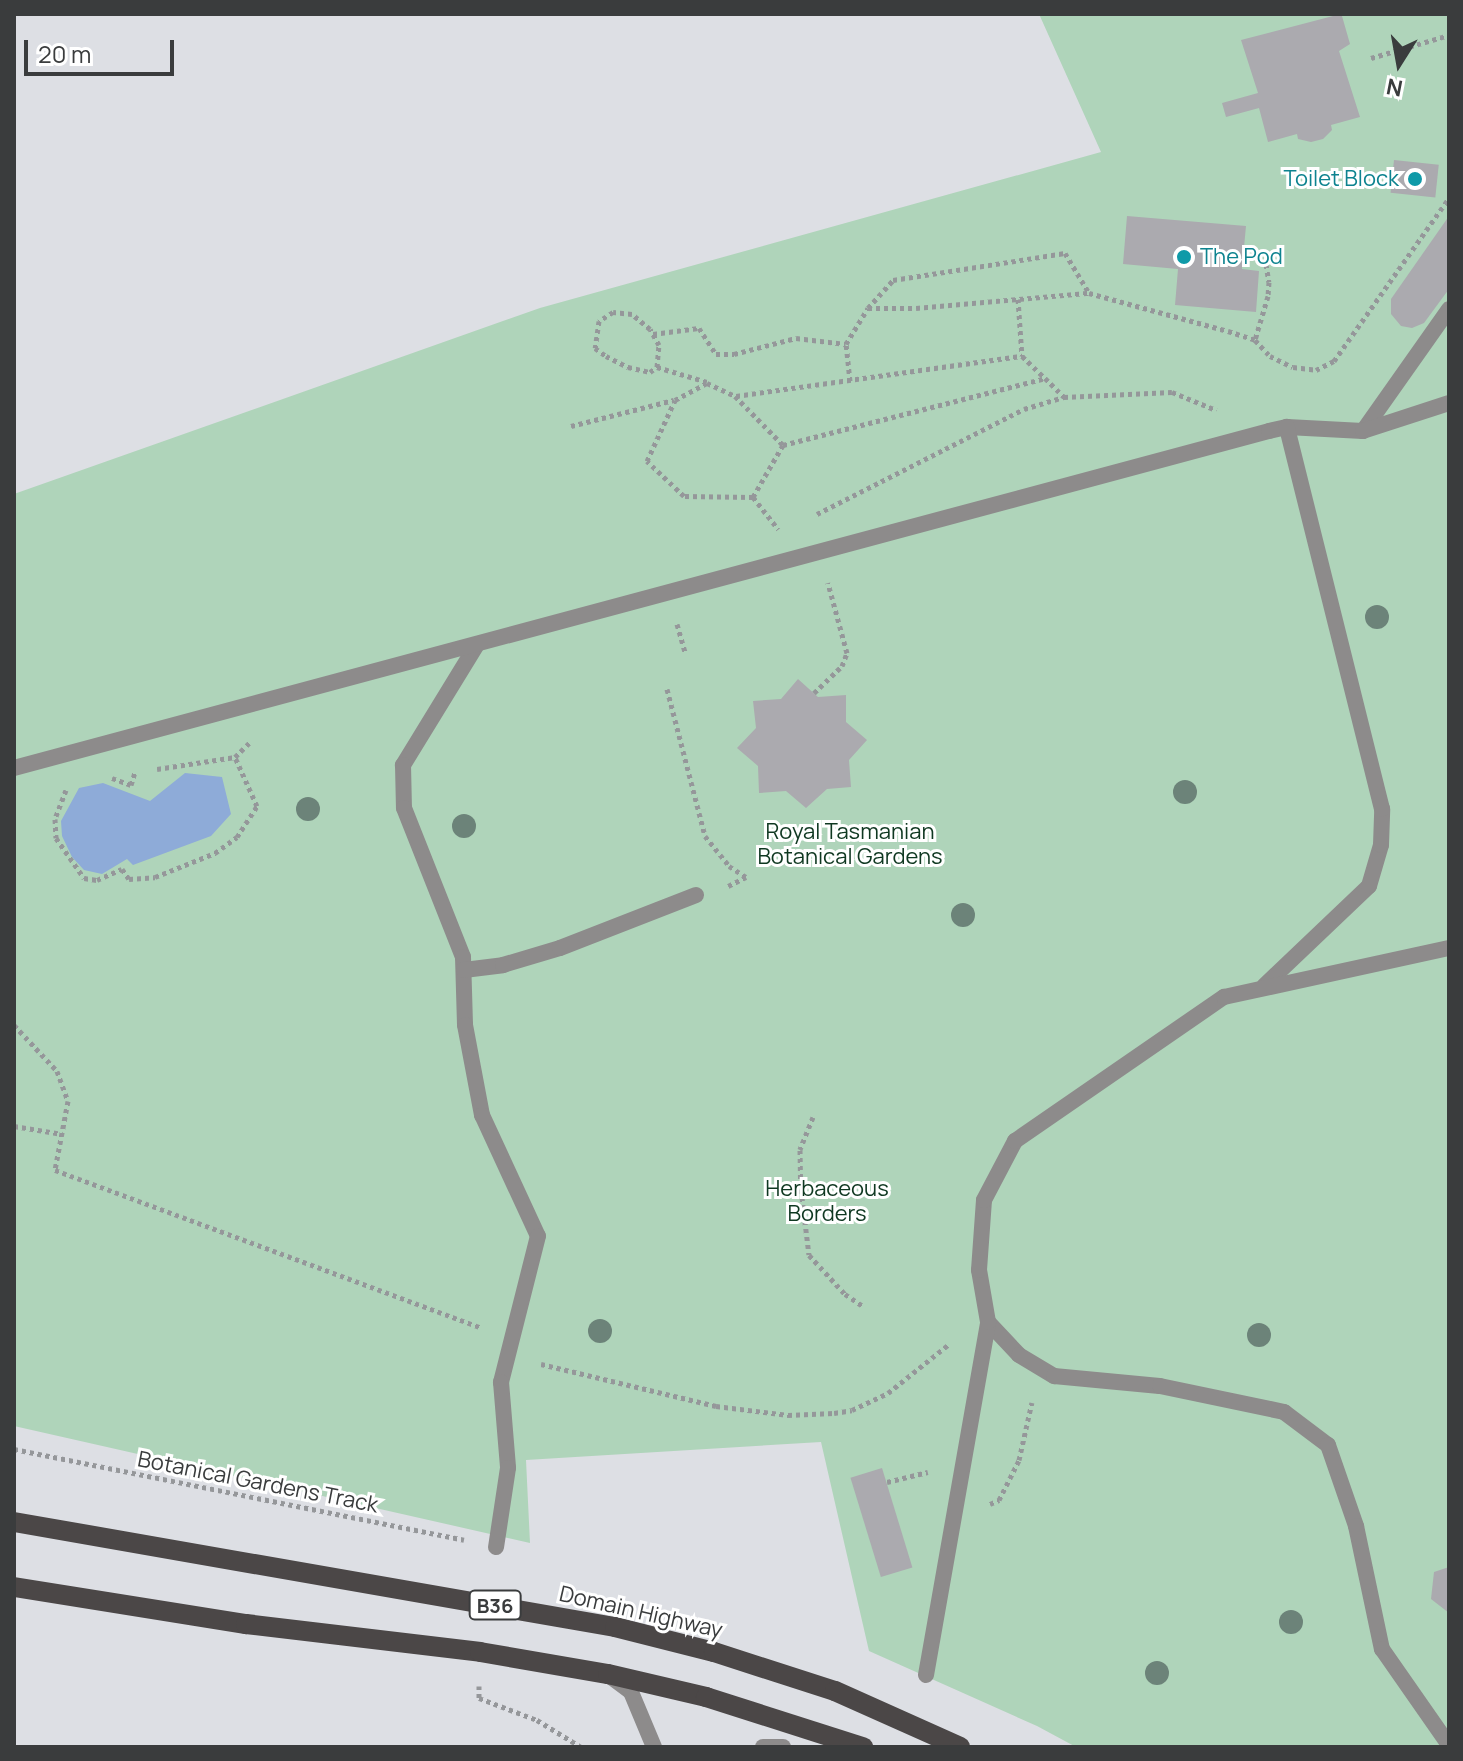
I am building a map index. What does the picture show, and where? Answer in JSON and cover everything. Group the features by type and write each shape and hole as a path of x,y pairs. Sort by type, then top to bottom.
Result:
{"main road":[{"name":"Domain Highway","path":"14,1522 615,1627 714,1652 835,1691 960,1747"},
{"name":"B36","path":"14,1587 246,1624 480,1652 608,1674 706,1697 863,1747"}],"street":[{"path":"1363,431 1449,309"},
{"path":"14,768 1269,431 1287,427 1363,431 1449,403"},
{"path":"1263,987 1369,886 1381,845 1382,809 1287,427"},
{"path":"476,646 403,765 404,808 463,957 465,1025 482,1115 538,1236 501,1382 508,1468 496,1547"},
{"path":"464,970 503,965 560,948 696,895"},
{"path":"926,1675 988,1322 979,1270 984,1200 1015,1141 1224,997 1449,948"},
{"path":"988,1322 1019,1355 1054,1376 1160,1386 1284,1412 1328,1445 1356,1526 1382,1649 1449,1745"},
{"path":"608,1674 631,1692 654,1747"},
{"path":"763,1747 783,1747"}],"path":[{"path":"1371,58 1449,35"},
{"path":"868,308 916,308 1089,293 1255,340 1270,356 1293,367 1316,370 1334,361 1449,198"},
{"path":"1244,249 1266,264 1269,282 1255,340"},
{"path":"850,381 846,344 868,308 893,280 1065,253 1089,293"},
{"path":"1018,299 1022,356 1064,397"},
{"path":"613,312 632,314 653,334 659,345 657,367 650,372 628,367 595,348 599,321 613,312"},
{"path":"653,334 699,328 716,354 734,354 796,338 846,344"},
{"path":"735,396 1022,356"},
{"path":"657,367 707,383 735,396 783,445"},
{"path":"753,497 783,445 1045,378"},
{"path":"571,426 675,400 707,383"},
{"path":"808,519 1024,409 1064,397 1172,392 1269,431"},
{"path":"675,400 647,461 684,496 753,497"},
{"path":"753,497 781,532 766,565"},
{"path":"814,693 842,666 847,653 819,551"},
{"path":"667,689 705,836 729,866 746,877"},
{"path":"99,778 112,778 131,785 135,772 235,757 265,726 259,704"},
{"path":"76,783 67,788 55,819 56,838 67,858 84,878 97,880 122,869 129,879 155,877 215,853 237,837 257,806 235,757"},
{"path":"14,1025 17,1032 57,1071 68,1101 55,1170 510,1346 561,1371 716,1406 788,1415 852,1410 888,1393 955,1339 984,1296"},
{"path":"813,1117 800,1150 809,1255 845,1294 864,1307"},
{"path":"14,1126 62,1134"},
{"path":"955,1510 973,1512 999,1500 1019,1460 1039,1367"},
{"name":"Botanical Gardens Track","path":"14,1449 496,1547"}],"green space":[{"name":"Royal Tasmanian Botanical Gardens","path":"1039,14 1449,14 1449,1747 1076,1747 1037,1726 869,1651 821,1442 526,1460 530,1543 14,1426 14,494 540,308 1101,152"}],"water":[{"path":"185,773 222,777 231,814 211,836 133,865 127,859 102,874 84,870 72,857 62,836 61,821 79,788 103,783 150,801"}],"building":[{"path":"1342,16 1350,44 1339,51 1360,117 1331,125 1332,130 1323,139 1311,142 1298,139 1297,134 1268,142 1259,108 1226,117 1222,103 1258,93 1241,40"},
{"name":"Toilet Block","path":"1394,160 1439,165 1435,198 1391,193"},
{"name":"The Pod","path":"1127,216 1246,226 1242,269 1259,271 1256,312 1175,305 1178,269 1123,264"},
{"path":"1449,216 1449,289 1424,323 1412,328 1401,326 1391,314 1391,299"},
{"path":"798,679 818,697 846,695 846,722 867,740 849,760 851,787 827,789 806,808 786,791 759,793 758,766 737,748 756,728 753,701 781,699"},
{"path":"882,1468 912,1567 881,1577 850,1478"},
{"path":"1449,1567 1449,1613 1431,1599 1434,1572"}],"place":[{"name":"Toilet Block","path":"1415,179"},
{"name":"The Pod","path":"1184,257"}],"park label":[{"name":"Herbaceous Borders","path":"827,1200"}]}
